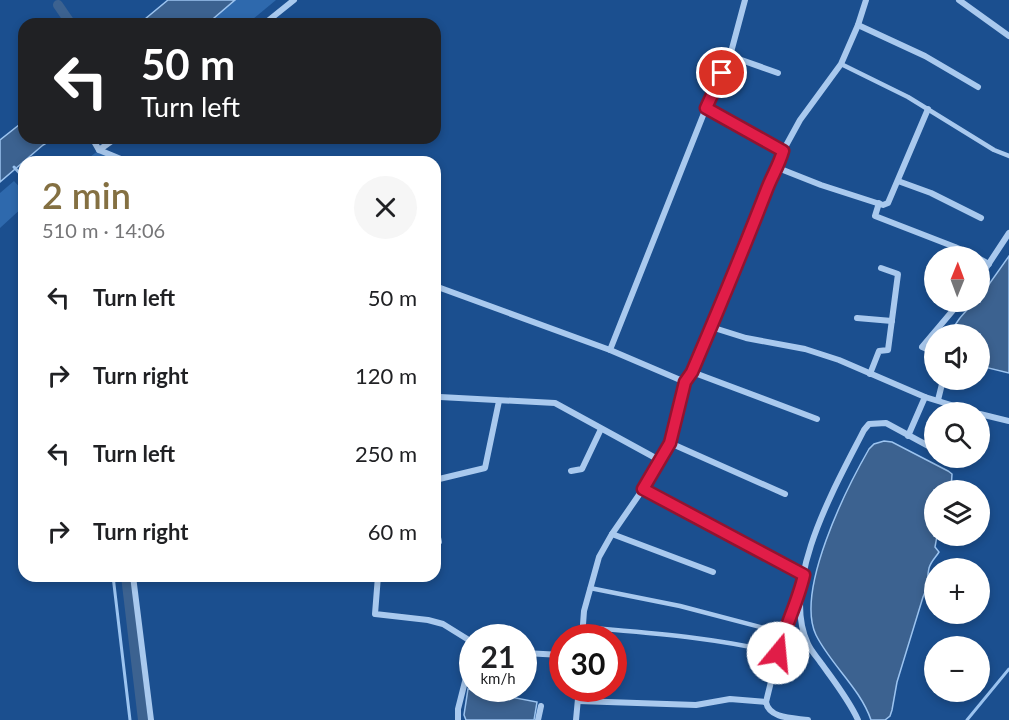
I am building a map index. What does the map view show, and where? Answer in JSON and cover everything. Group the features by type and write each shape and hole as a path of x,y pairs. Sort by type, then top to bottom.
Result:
{"street":[{"path":"272,18 294,0"},
{"path":"610,350 706,108 730,56 746,0"},
{"path":"583,624 599,557 670,443 685,382 692,372 737,268 783,151 800,120 841,64 866,0"},
{"path":"959,0 1009,36"},
{"path":"858,25 925,56 978,87"},
{"path":"730,56 778,73"},
{"path":"706,108 783,151"},
{"path":"778,168 821,185 879,203 888,203 928,109"},
{"path":"96,144 99,150 114,156"},
{"path":"99,150 108,144"},
{"path":"897,181 931,193 981,218"},
{"path":"879,203 875,216 952,246"},
{"path":"990,262 1009,233"},
{"path":"870,374 879,351 888,350 898,274 881,268"},
{"path":"441,288 610,350 685,382"},
{"path":"941,324 952,312"},
{"path":"857,318 892,321"},
{"path":"711,327 746,339 805,349 838,360 925,397 944,402"},
{"path":"692,372 817,419"},
{"path":"938,400 940,390"},
{"path":"441,397 555,403 661,460"},
{"path":"908,436 925,397"},
{"path":"441,479 485,468 499,401"},
{"path":"990,416 1009,421"},
{"path":"807,720 772,712 766,702 783,633 799,597 816,527 869,424 886,423 924,444"},
{"path":"571,471 582,469 601,429"},
{"path":"670,443 785,494"},
{"path":"612,534 713,572"},
{"path":"135,582 151,720"},
{"path":"378,582 375,614 428,620 443,624 459,634"},
{"path":"799,597 800,620 808,644 858,720"},
{"path":"608,702 696,705 730,699 766,702"},
{"path":"458,720 460,702"},
{"path":"576,720 578,702"},
{"path":"538,720 541,706"}],"lane":[{"path":"841,64 908,97 994,150 1009,156"},
{"path":"643,489 804,575"},
{"path":"590,588 680,606 783,633"},
{"path":"627,631 684,636 778,653"}],"shaded area":[{"path":"168,0 235,0 214,18 146,18"},
{"path":"235,0 276,0 254,18 214,18"},
{"path":"18,126 18,144 45,144 30,156 18,156 18,167 0,182 0,140"},
{"path":"99,150 114,156 91,156"},
{"path":"14,181 18,185 18,212 0,228 0,193"},
{"path":"1009,256 1009,373 990,368 990,324 956,324 965,312 990,312 990,283"},
{"path":"884,441 892,442 924,459 924,468 942,468 952,474 952,480 924,480 924,546 935,546 939,552 934,558 924,558 924,594 897,682 892,710 890,716 885,720 871,720 860,697 822,646 816,635 811,616 812,593 817,567 826,540 848,489 869,449 874,444"},
{"path":"466,702 537,702 534,720 466,720 464,715"}],"waterway":[{"path":"58,5 67,18"},
{"path":"14,167 18,171"},
{"path":"114,582 130,720"},
{"path":"127,582 143,720"},
{"path":"967,720 1009,669"}],"route":[{"path":"722,73 706,108 783,151 737,268 692,372 685,382 670,443 643,489 804,575 799,597 783,633 778,653"}]}
